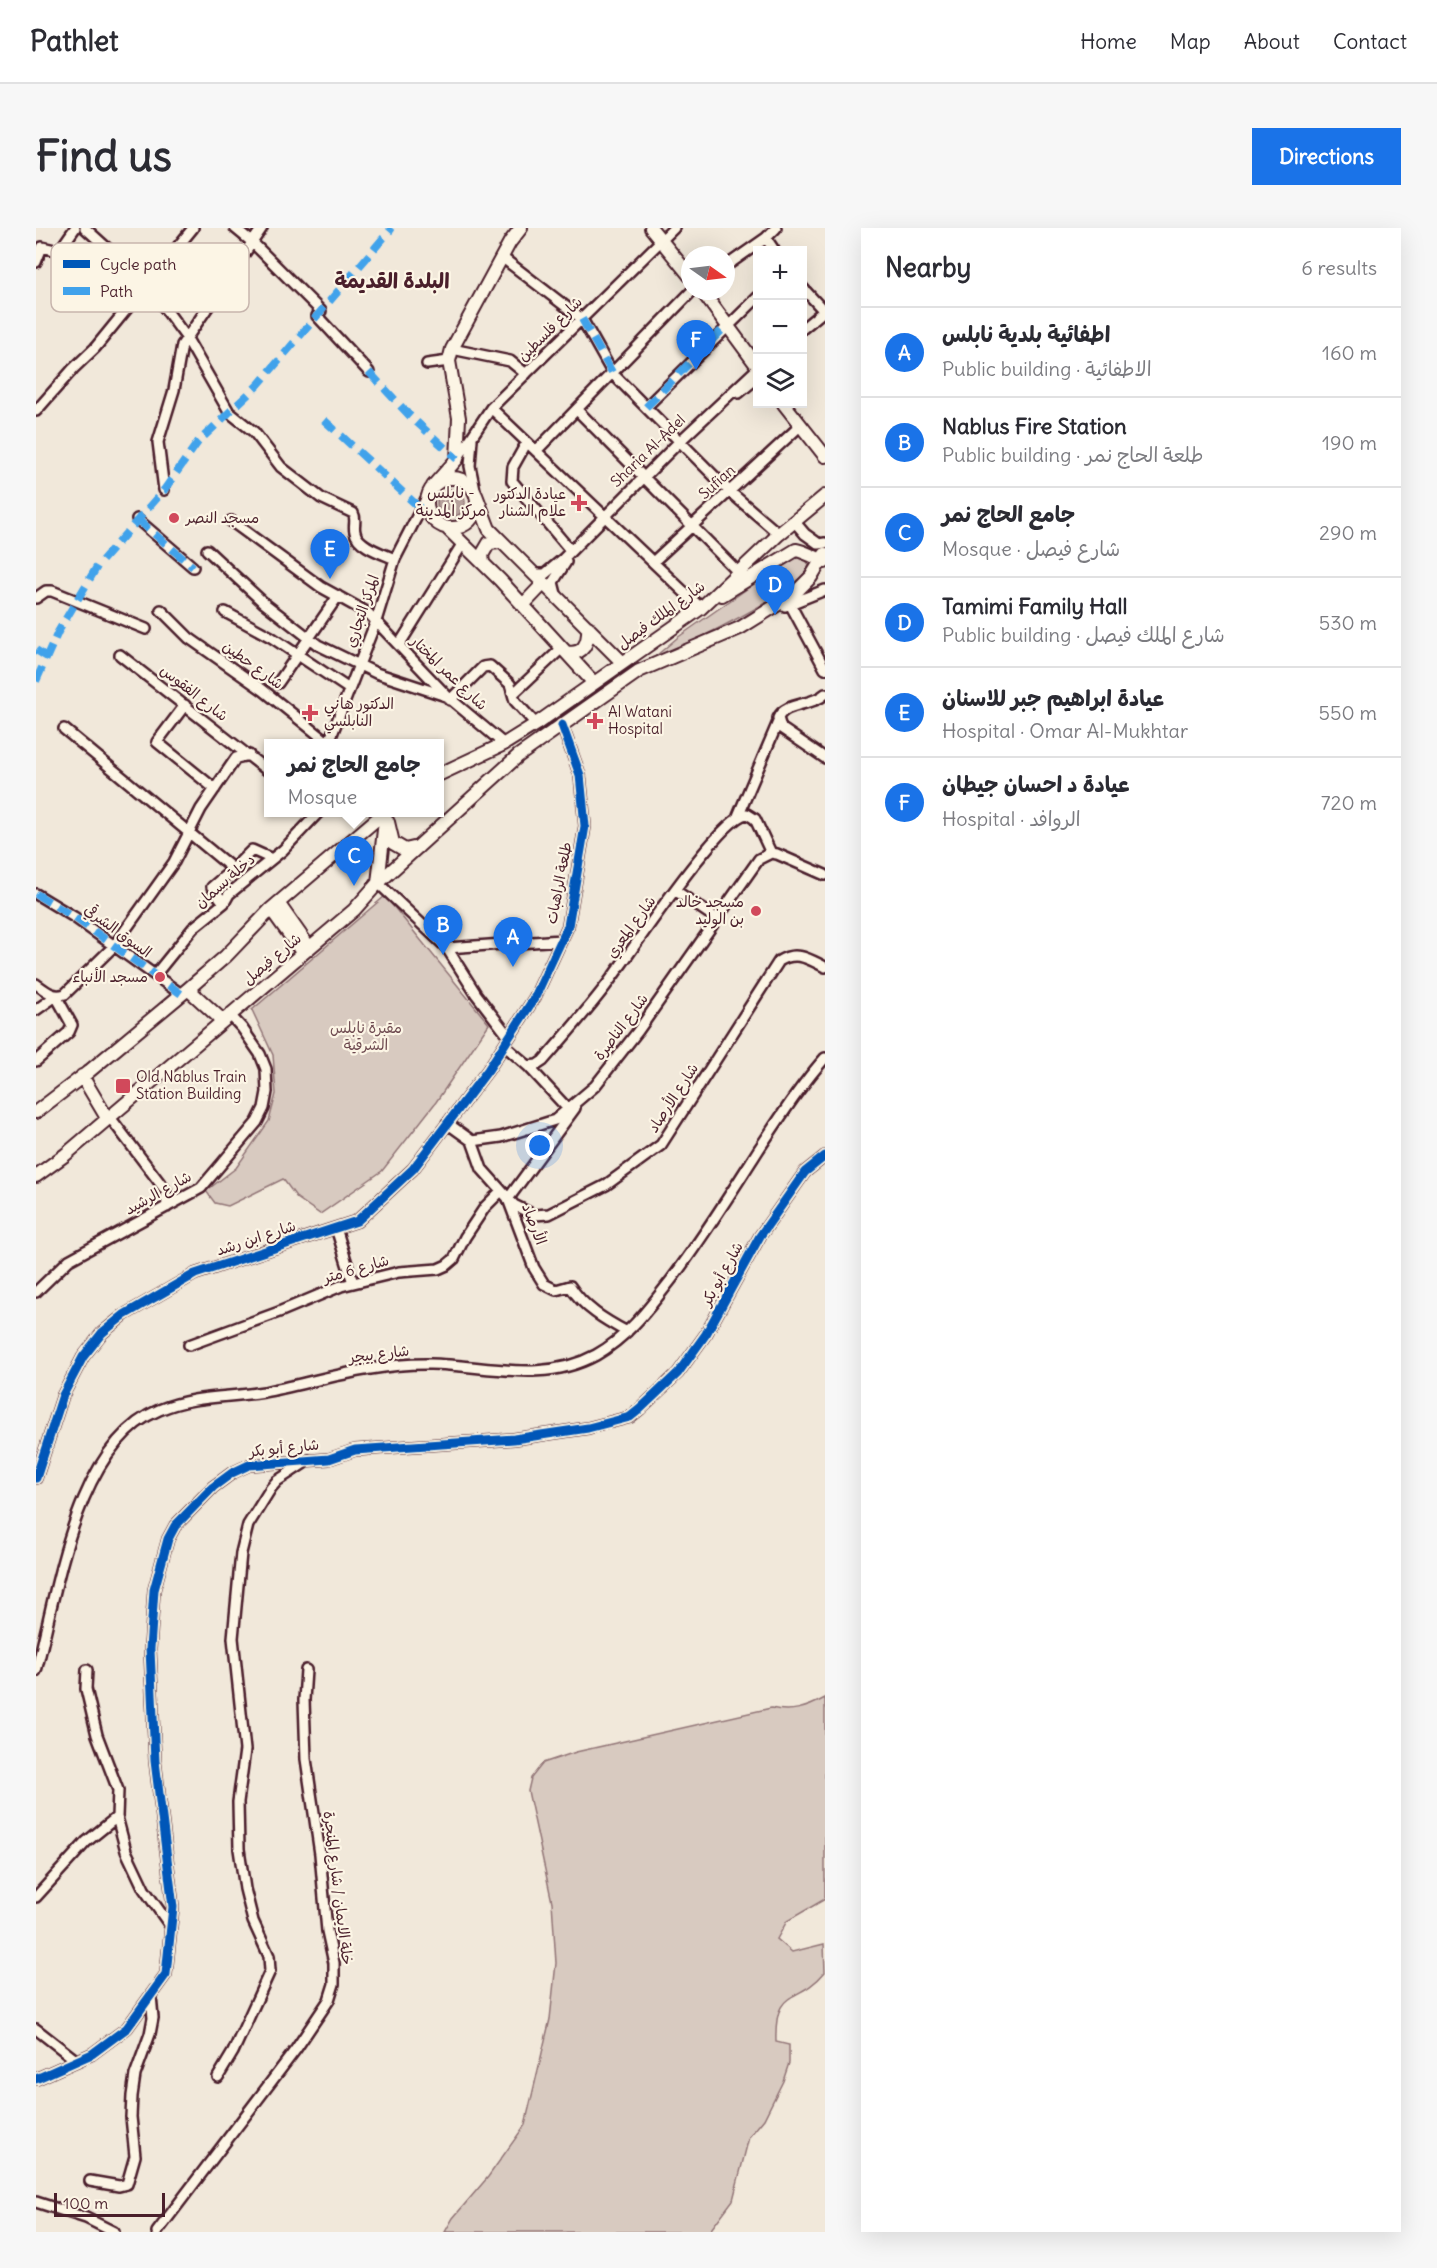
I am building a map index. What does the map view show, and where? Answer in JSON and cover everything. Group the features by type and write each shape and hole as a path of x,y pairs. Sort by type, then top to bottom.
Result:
{"main road":[{"path":"521,228 450,355 459,418 457,459 431,489 427,500 430,514 440,525 447,528 483,563 594,683"},
{"path":"651,228 681,264"},
{"path":"708,300 753,362"},
{"path":"744,351 753,353"},
{"path":"787,408 825,456"},
{"path":"431,489 439,481 455,478 469,484 476,495 489,529 622,662"},
{"path":"447,528 455,528 470,521 477,506 476,495"},
{"name":"شارع الملك فيصل","path":"444,772 504,744 536,724 701,608 779,534 825,496"},
{"path":"483,563 482,555 489,543 501,542"},
{"path":"701,608 791,552 800,550 816,559 824,559"},
{"path":"562,725 639,671 740,628 793,596 811,578 824,559"},
{"path":"523,605 544,583"},
{"path":"564,650 573,654 579,652 589,640 588,627"},
{"name":"شارع فيصل","path":"36,1176 65,1155 354,910 378,883 518,756 562,725"},
{"path":"36,1112 185,992 226,956 275,906 381,817"},
{"path":"378,883 386,817"},
{"path":"387,817 393,843 405,850 418,847"},
{"path":"275,906 306,950"},
{"path":"185,992 227,1018"},
{"path":"84,1075 110,1116"}],"street":[{"path":"65,243 75,228"},
{"path":"85,228 102,243"},
{"path":"181,243 193,228"},
{"path":"235,228 252,242 369,372"},
{"path":"249,246 262,228"},
{"name":"شارع فلسطين","path":"457,459 491,408 674,228"},
{"path":"735,260 776,228"},
{"path":"766,238 771,246"},
{"path":"36,262 42,247 51,249"},
{"path":"503,258 582,319 613,374 729,491 779,534"},
{"path":"807,293 825,313"},
{"path":"536,451 683,300"},
{"path":"646,407 755,300"},
{"path":"36,411 95,348 124,312"},
{"path":"168,312 186,337 229,412 254,432 281,467 321,498 353,513 356,517 355,533 359,541 395,559"},
{"path":"164,490 158,442 174,390 182,345 203,312"},
{"path":"807,326 825,313"},
{"path":"807,331 825,313"},
{"path":"427,364 450,355 510,361 526,374"},
{"name":"Sharia Al-Adel","path":"564,561 571,550 753,373"},
{"name":"Sharia Al-Adel","path":"681,443 753,381"},
{"path":"491,408 701,608"},
{"path":"577,410 738,572"},
{"path":"459,418 465,430 479,428"},
{"name":"Sufian","path":"653,562 801,425"},
{"path":"472,439 470,466 476,495"},
{"path":"527,442 513,467 512,481 571,550"},
{"name":"المركز التجاري","path":"330,739 376,621 395,559 431,489"},
{"name":"Sharia Al-Adel","path":"564,561 606,516"},
{"path":"137,519 194,567"},
{"name":"شارع عمر المختار","path":"231,521 321,587 368,613 449,698 504,744"},
{"path":"794,521 805,534 819,544 825,543"},
{"path":"399,645 463,543"},
{"path":"207,550 264,603 318,645 376,673 449,698 483,667 490,666 510,684 515,701 536,724"},
{"path":"534,574 544,574 564,561"},
{"path":"558,597 553,582 564,561"},
{"path":"802,600 825,582"},
{"path":"766,612 825,590"},
{"path":"36,598 46,591 57,593 146,629"},
{"path":"278,683 338,596"},
{"path":"790,604 825,669"},
{"name":"شارع حطين","path":"161,610 189,638 263,690 324,739"},
{"path":"225,612 271,637 349,689"},
{"path":"513,694 564,650"},
{"name":"شارع الفقوس","path":"120,655 264,768"},
{"path":"738,816 782,711 817,700 825,694"},
{"path":"185,705 157,742 215,789"},
{"path":"778,722 781,728 825,758"},
{"name":"طلعة الراهبات","path":"506,1041 535,997 568,926 585,826 580,775 562,725"},
{"path":"64,729 233,869"},
{"path":"36,1010 56,996 69,992 114,946 174,862 188,832 236,758 249,755"},
{"path":"738,816 747,814 755,819 771,853 825,875"},
{"name":"شارع المعري","path":"528,1066 541,1064 605,988 708,848 738,816"},
{"name":"دخلة بسمان","path":"155,975 193,928 224,903 229,894 272,859 315,817"},
{"path":"224,903 212,887 252,850 272,859"},
{"name":"شارع الناصرة","path":"472,1141 501,1137 555,1120 595,1086 638,1031 759,859 771,853"},
{"path":"378,883 447,948 506,1041 568,1109"},
{"path":"676,891 717,918"},
{"name":"السوق الشرقي","path":"36,894 74,917 155,975 185,992"},
{"path":"447,948 561,940"},
{"name":"شارع الأرصاد","path":"472,1141 482,1169 514,1205 534,1215 549,1214 606,1185 661,1145 776,964 797,955 825,967"},
{"path":"36,984 56,996 71,1020 72,1027 36,1061"},
{"name":"شارع الرشيد","path":"36,1292 69,1260 201,1188 261,1115 267,1092 266,1069 260,1054 243,1028 227,1018"},
{"name":"شارع ابن رشد","path":"36,1478 63,1395 83,1357 102,1334 124,1315 195,1274 357,1221 405,1176 447,1123 506,1041"},
{"name":"شارع بيجر","path":"36,1671 66,1548 80,1509 110,1450 141,1419 197,1398 261,1392 384,1367 434,1364 508,1372 551,1370 594,1356 627,1332 644,1315 688,1257 783,1113 825,1058"},
{"name":"الأرصاد","path":"586,1094 508,1199 534,1268 544,1284 556,1290 570,1286 586,1306 627,1332"},
{"path":"110,1116 166,1191 167,1207"},
{"path":"447,1123 472,1141"},
{"name":"شارع أبو بكر","path":"36,2079 92,2054 127,2028 166,1974 173,1907 155,1761 150,1649 154,1590 168,1539 175,1526 204,1494 232,1473 249,1466 329,1459 356,1450 514,1438 578,1430 635,1414 678,1373 706,1334 760,1236 805,1172 825,1156"},
{"name":"شارع 6 متر","path":"189,1345 352,1283 399,1272 438,1269 447,1266 454,1259 465,1237 485,1207 501,1191"},
{"path":"336,1228 352,1283"},
{"path":"218,2077 233,2052 270,1971 269,1956 256,1930 248,1900 238,1849 238,1802 245,1750 233,1638 241,1553 248,1525 271,1488 277,1481 309,1460"},
{"path":"87,1670 86,1689 97,1735 118,1790 117,1817 126,1851 140,1879 171,1927"},
{"name":"خلة الايمان / شارع المنجرة","path":"157,2232 296,2049 328,2000 334,1984 334,1963 327,1931 320,1854 306,1759 304,1700 306,1670"},
{"path":"36,1897 86,1842 117,1817"},
{"path":"90,2181 119,2186 127,2184 130,2175 135,2156 131,2117 132,2096 135,2075 152,2026 151,1996"},
{"path":"36,2029 77,2061"},
{"path":"36,2202 86,2218 114,2232"}],"green space":[{"path":"795,555 803,555 809,565 802,576 786,589 738,618 650,661 677,638"},
{"name":"مقبرة نابلس الشرقية","path":"385,896 489,1024 436,1102 382,1171 320,1214 297,1198 283,1179 228,1206 215,1203 206,1191 236,1168 269,1121 276,1094 273,1055 252,1010"},
{"path":"825,1698 825,1899 787,1921 777,1939 792,1952 824,1944 825,1972 815,1982 789,1998 779,2012 776,2042 789,2045 789,2063 783,2081 764,2119 749,2137 733,2200 709,2232 445,2232 453,2218 488,2177 525,2125 550,2019 556,1963 552,1902 528,1791 531,1778 543,1763 576,1752 771,1708 799,1709"}],"shaded area":[{"path":"451,489 461,493 465,503 461,513 451,517 441,513 437,503 441,493"}],"marked path":[{"path":"36,681 58,632 98,565 164,490 198,442 258,385 392,228"},
{"path":"582,319 613,374"},
{"path":"646,407 726,326"},
{"path":"369,372 409,415 457,459"},
{"path":"324,420 421,509"},
{"path":"137,519 193,567"},
{"path":"36,650 47,657"},
{"path":"36,894 74,917 181,994"}],"cycle path":[{"path":"36,1478 63,1395 83,1357 102,1333 124,1315 195,1274 357,1221 413,1169 488,1070 535,997 568,926 585,826 580,775 562,725"},
{"path":"36,2079 92,2054 127,2028 166,1974 173,1907 155,1761 150,1649 154,1590 168,1539 175,1526 213,1487 232,1473 249,1465 329,1459 355,1450 514,1439 588,1428 630,1417 678,1373 706,1334 760,1236 805,1172 825,1156"}],"place":[{"name":"عيادة د احسان جيطان","path":"696,370"},
{"name":"عيادة الدكتور علام الشنار","path":"579,503"},
{"name":"مسجد النصر","path":"174,518"},
{"name":"عيادة ابراهيم جبر للاسنان","path":"330,579"},
{"name":"Tamimi Family Hall","path":"775,615"},
{"name":"الدكتور هاني النابلسي","path":"310,713"},
{"name":"Al Watani Hospital","path":"595,721"},
{"name":"جامع الحاج نمر","path":"354,886"},
{"name":"مسجد خالد بن الوليد","path":"756,911"},
{"name":"Nablus Fire Station","path":"443,955"},
{"name":"اطفائية بلدية نابلس","path":"513,967"},
{"name":"مسجد الأنباء","path":"160,977"},
{"name":"Old Nablus Train Station Building","path":"123,1086"}],"district":[{"name":"البلدة القديمة","path":"392,281"},
{"name":"نابلس - مركز المدينة","path":"451,501"}]}
